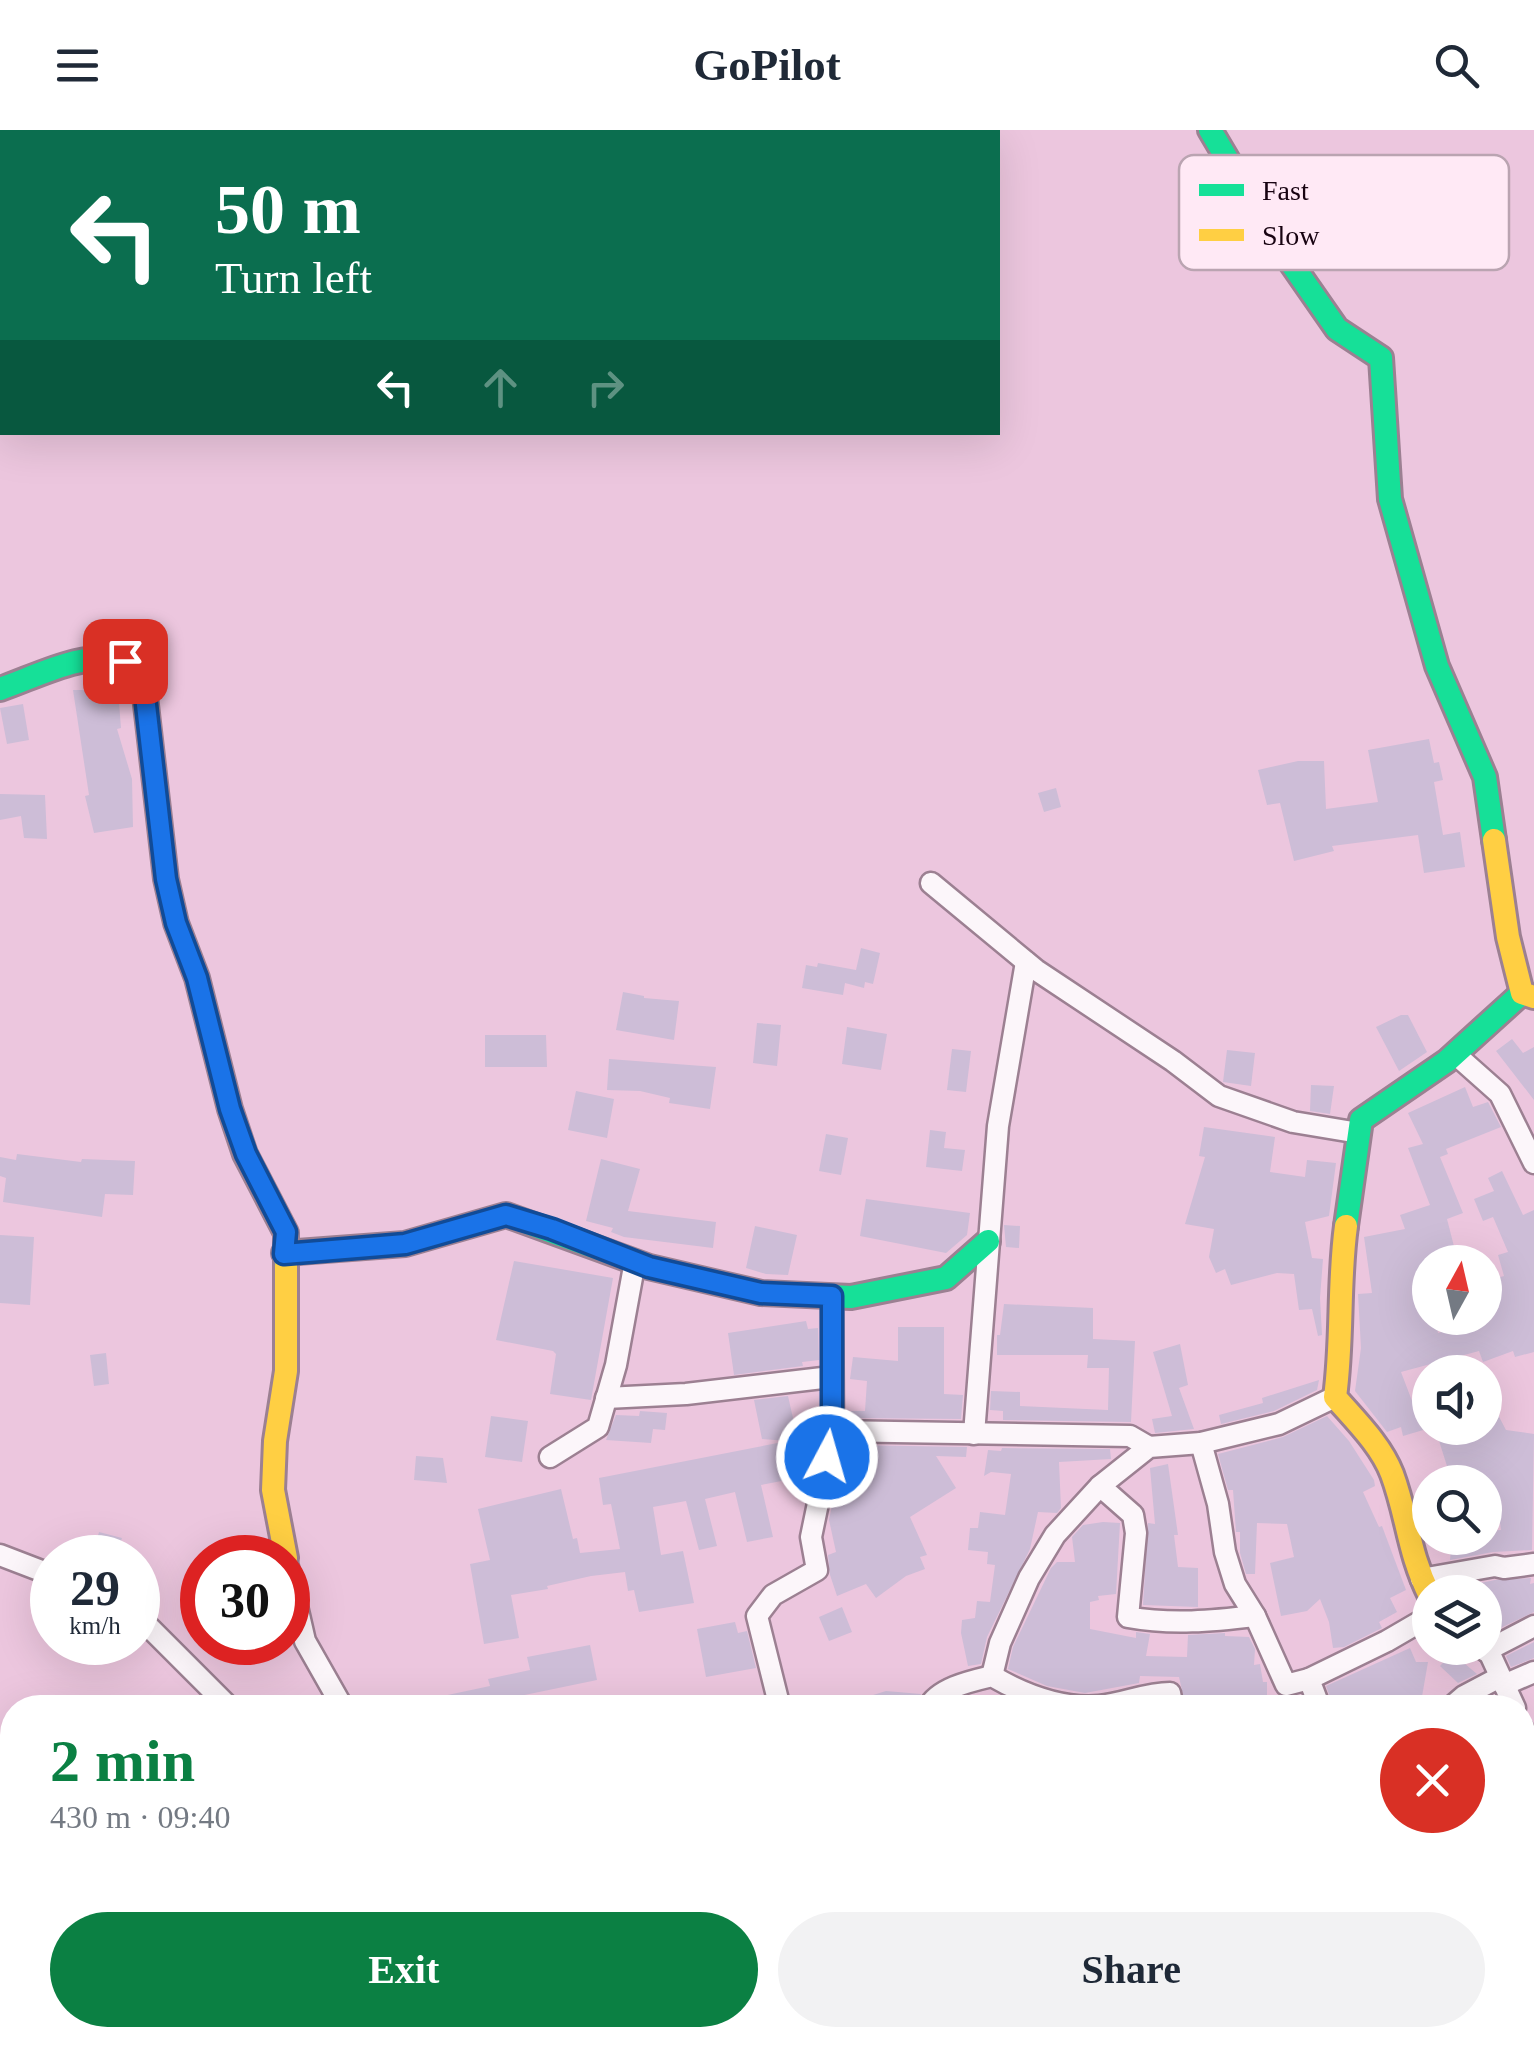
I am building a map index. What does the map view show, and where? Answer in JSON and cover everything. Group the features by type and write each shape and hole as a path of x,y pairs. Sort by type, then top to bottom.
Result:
{"street":[{"path":"1210,130 1225,155"},
{"path":"1296,270 1337,329 1382,358 1390,498 1437,666 1485,777 1508,937 1528,995 1361,1120 1338,1299 1342,1349 1335,1396 1392,1472 1419,1575"},
{"path":"0,688 94,660 125,661 136,671 145,696 166,879 176,923 197,978 240,1139 264,1195 286,1232 286,1371 275,1441 274,1490 282,1535"},
{"path":"931,883 1026,962 1219,1096 1294,1122 1359,1132"},
{"path":"974,1434 998,1126 1026,962"},
{"path":"1454,1054 1500,1094 1534,1163"},
{"path":"284,1254 405,1244 506,1215 634,1261 761,1293 851,1298 946,1278 988,1241"},
{"path":"550,1457 598,1427 634,1261"},
{"path":"777,1695 757,1616 773,1594 817,1570 811,1537 832,1431 832,1296"},
{"path":"606,1398 686,1394 831,1378"},
{"path":"992,1676 1000,1643 1028,1578 1055,1535 1100,1486 1148,1447 1201,1443 1279,1424 1335,1396"},
{"path":"832,1431 1130,1436 1148,1447"},
{"path":"1201,1443 1235,1584 1255,1616 1286,1684 1309,1679 1412,1626"},
{"path":"1100,1486 1133,1515 1136,1533 1128,1618 1201,1622 1255,1616"},
{"path":"0,1555 30,1567"},
{"path":"1467,1575 1495,1566 1534,1564"},
{"path":"1502,1641 1534,1626"},
{"path":"160,1638 217,1695"},
{"path":"310,1650 336,1695"},
{"path":"1493,1665 1509,1695"},
{"path":"1467,1695 1534,1672"},
{"path":"941,1695 992,1676 1031,1695"},
{"path":"1309,1679 1315,1695"},
{"path":"1139,1695 1171,1695"}],"building":[{"path":"73,690 118,690 121,728 117,729 132,779 133,827 94,833 85,796 89,795"},
{"path":"23,704 29,740 7,744 0,708"},
{"path":"1429,739 1434,763 1439,762 1443,780 1434,782 1443,835 1460,832 1465,867 1424,873 1418,835 1332,846 1334,851 1294,861 1280,803 1267,805 1258,770 1298,761 1324,761 1326,809 1378,802 1368,750"},
{"path":"1056,788 1061,807 1044,812 1038,793"},
{"path":"0,794 45,795 47,839 24,838 21,816 0,820"},
{"path":"861,948 880,953 873,984 865,982 864,988 845,983 843,995 802,988 806,965 817,967 818,963 856,970"},
{"path":"623,992 679,1001 674,1040 616,1030"},
{"path":"1408,1015 1427,1052 1399,1071 1376,1027"},
{"path":"757,1023 781,1025 777,1066 753,1063"},
{"path":"847,1027 887,1034 881,1070 842,1064"},
{"path":"485,1035 546,1035 547,1067 485,1067"},
{"path":"1512,1039 1523,1053 1534,1047 1534,1100 1496,1051"},
{"path":"952,1049 971,1051 966,1092 947,1090"},
{"path":"1227,1050 1255,1053 1251,1086 1223,1082"},
{"path":"609,1059 716,1067 710,1109 669,1103 670,1098 640,1091 607,1090"},
{"path":"1311,1085 1334,1086 1330,1114 1310,1111"},
{"path":"1465,1087 1473,1107 1488,1102 1501,1127 1446,1149 1448,1154 1440,1157 1463,1213 1447,1219 1454,1245 1412,1245 1412,1335 1502,1335 1502,1254 1508,1252 1493,1217 1483,1221 1474,1199 1494,1191 1488,1178 1502,1171 1523,1215 1534,1210 1534,1352 1515,1357 1513,1351 1502,1355 1480,1355 1479,1351 1464,1355 1412,1355 1412,1369 1401,1372 1412,1401 1412,1433 1403,1436 1401,1427 1387,1432 1355,1391 1361,1348 1358,1294 1372,1293 1364,1237 1405,1229 1400,1215 1430,1205 1408,1148 1423,1144 1408,1113"},
{"path":"576,1091 614,1099 607,1138 568,1130"},
{"path":"1204,1127 1275,1137 1270,1172 1305,1177 1307,1160 1336,1163 1329,1216 1305,1222 1312,1258 1323,1259 1322,1335 1318,1336 1312,1309 1299,1310 1294,1274 1277,1273 1231,1285 1225,1269 1216,1273 1209,1257 1214,1229 1185,1224 1205,1157 1199,1156"},
{"path":"930,1130 946,1132 944,1148 965,1150 962,1171 926,1167"},
{"path":"826,1134 848,1138 841,1175 819,1171"},
{"path":"17,1154 81,1162 135,1161 133,1195 105,1194 102,1217 3,1202 6,1178 0,1176 0,1157 16,1160"},
{"path":"601,1159 640,1169 628,1211 716,1222 713,1248 624,1237 611,1232 613,1228 586,1221"},
{"path":"866,1199 970,1213 967,1235 946,1253 860,1236"},
{"path":"1004,1225 1020,1226 1019,1248 1006,1247"},
{"path":"755,1226 797,1235 788,1275 746,1268"},
{"path":"0,1235 34,1237 30,1305 0,1303"},
{"path":"514,1261 613,1278 591,1400 550,1394 556,1354 553,1351 496,1340"},
{"path":"1004,1304 1093,1308 1093,1339 1135,1341 1131,1422 1003,1420 1003,1411 990,1410 991,1391 1020,1392 1020,1406 1108,1410 1109,1368 1087,1368 1088,1355 997,1355"},
{"path":"806,1321 808,1329 818,1328 819,1360 802,1362 803,1366 734,1375 728,1333"},
{"path":"898,1327 944,1327 944,1394 963,1395 961,1419 850,1418 851,1411 865,1411 867,1381 850,1379 853,1357 898,1361"},
{"path":"1180,1344 1188,1385 1179,1388 1194,1429 1155,1433 1152,1419 1172,1416 1153,1352"},
{"path":"106,1353 109,1384 94,1386 90,1355"},
{"path":"1319,1380 1317,1390 1274,1411 1221,1424 1219,1415 1263,1403 1262,1398"},
{"path":"788,1396 795,1427 788,1429 797,1478 761,1485 773,1537 747,1542 735,1492 705,1499 717,1546 699,1550 686,1501 653,1507 661,1555 683,1551 694,1603 639,1612 634,1590 628,1591 625,1572 591,1576 511,1595 519,1638 484,1644 470,1564 490,1560 478,1509 561,1489 580,1553 620,1549 611,1504 603,1505 599,1478 788,1441 762,1439 754,1400"},
{"path":"640,1411 667,1413 665,1430 653,1429 651,1443 606,1440 616,1415 639,1416"},
{"path":"491,1416 528,1421 522,1462 485,1457"},
{"path":"1327,1416 1374,1480 1375,1486 1363,1492 1379,1527 1382,1526 1406,1590 1390,1598 1397,1612 1379,1622 1382,1628 1344,1647 1333,1648 1320,1599 1307,1611 1281,1616 1270,1563 1294,1557 1287,1524 1257,1523 1255,1574 1246,1574 1240,1532 1236,1532 1233,1490 1228,1490 1218,1454 1283,1437"},
{"path":"1502,1422 1506,1430 1534,1434 1532,1550 1502,1552 1502,1465 1447,1465 1440,1445 1502,1445"},
{"path":"848,1445 967,1447 966,1457 936,1456 956,1488 910,1517 927,1555 920,1557 925,1569 906,1576 876,1598 866,1584 837,1596 830,1575 828,1555 836,1552 829,1520"},
{"path":"1110,1449 1111,1459 1059,1462 1061,1508 1057,1513 1038,1512 1030,1549 987,1637 981,1664 968,1666 962,1620 975,1618 977,1601 990,1602 995,1565 987,1564 988,1552 968,1550 970,1528 978,1528 980,1512 1005,1515 1011,1474 991,1472 984,1476 988,1450"},
{"path":"416,1456 443,1458 447,1483 414,1480"},
{"path":"1168,1464 1178,1535 1174,1535 1178,1567 1198,1568 1198,1607 1143,1605 1148,1523 1155,1524 1150,1468"},
{"path":"1120,1523 1116,1594 1098,1596 1099,1600 1090,1602 1090,1629 1136,1638 1136,1632 1150,1634 1146,1656 1187,1657 1188,1635 1225,1633 1249,1637 1255,1649 1254,1665 1260,1664 1263,1682 1267,1682 1267,1695 1183,1695 1179,1677 1140,1676 1139,1683 1085,1693 1047,1686 1008,1669 1013,1647 1051,1568 1057,1562 1075,1562 1072,1537 1083,1525"},
{"path":"1450,1555 1477,1555 1450,1560"},
{"path":"1531,1578 1534,1612 1502,1627 1502,1580"},
{"path":"842,1607 852,1632 829,1641 819,1617"},
{"path":"735,1622 738,1633 747,1631 756,1668 706,1677 697,1629"},
{"path":"1534,1642 1534,1658 1511,1667 1506,1656"},
{"path":"590,1645 597,1680 524,1695 448,1695 490,1686 488,1679 530,1670 527,1657"},
{"path":"1410,1648 1412,1665 1427,1665 1422,1695 1329,1695 1326,1686"},
{"path":"1466,1665 1477,1674 1458,1683 1440,1666"},
{"path":"886,1691 921,1694 920,1695 873,1695"}],"traffic: fast":[{"path":"1210,130 1225,155"},
{"path":"1296,270 1337,329 1381,358 1390,499 1437,666 1485,777 1494,840"},
{"path":"0,689 61,666 94,659 125,661 136,672 145,696 166,879 176,923 197,978 245,1154 286,1233 286,1266"},
{"path":"1346,1226 1361,1120 1447,1061 1522,993"},
{"path":"284,1253 405,1244 506,1215 649,1267 761,1293 851,1297 946,1278 988,1241"}],"traffic: slow":[{"path":"1494,840 1508,937 1522,993 1534,997"},
{"path":"1346,1226 1335,1397 1387,1463 1421,1575"},
{"path":"282,1535 273,1490 275,1441 286,1371 286,1266"}],"route":[{"path":"125,661 136,671 145,696 166,879 176,923 197,978 230,1109 246,1154 286,1232 284,1254 405,1244 506,1215 649,1267 761,1293 832,1296 832,1431 827,1457"}]}
